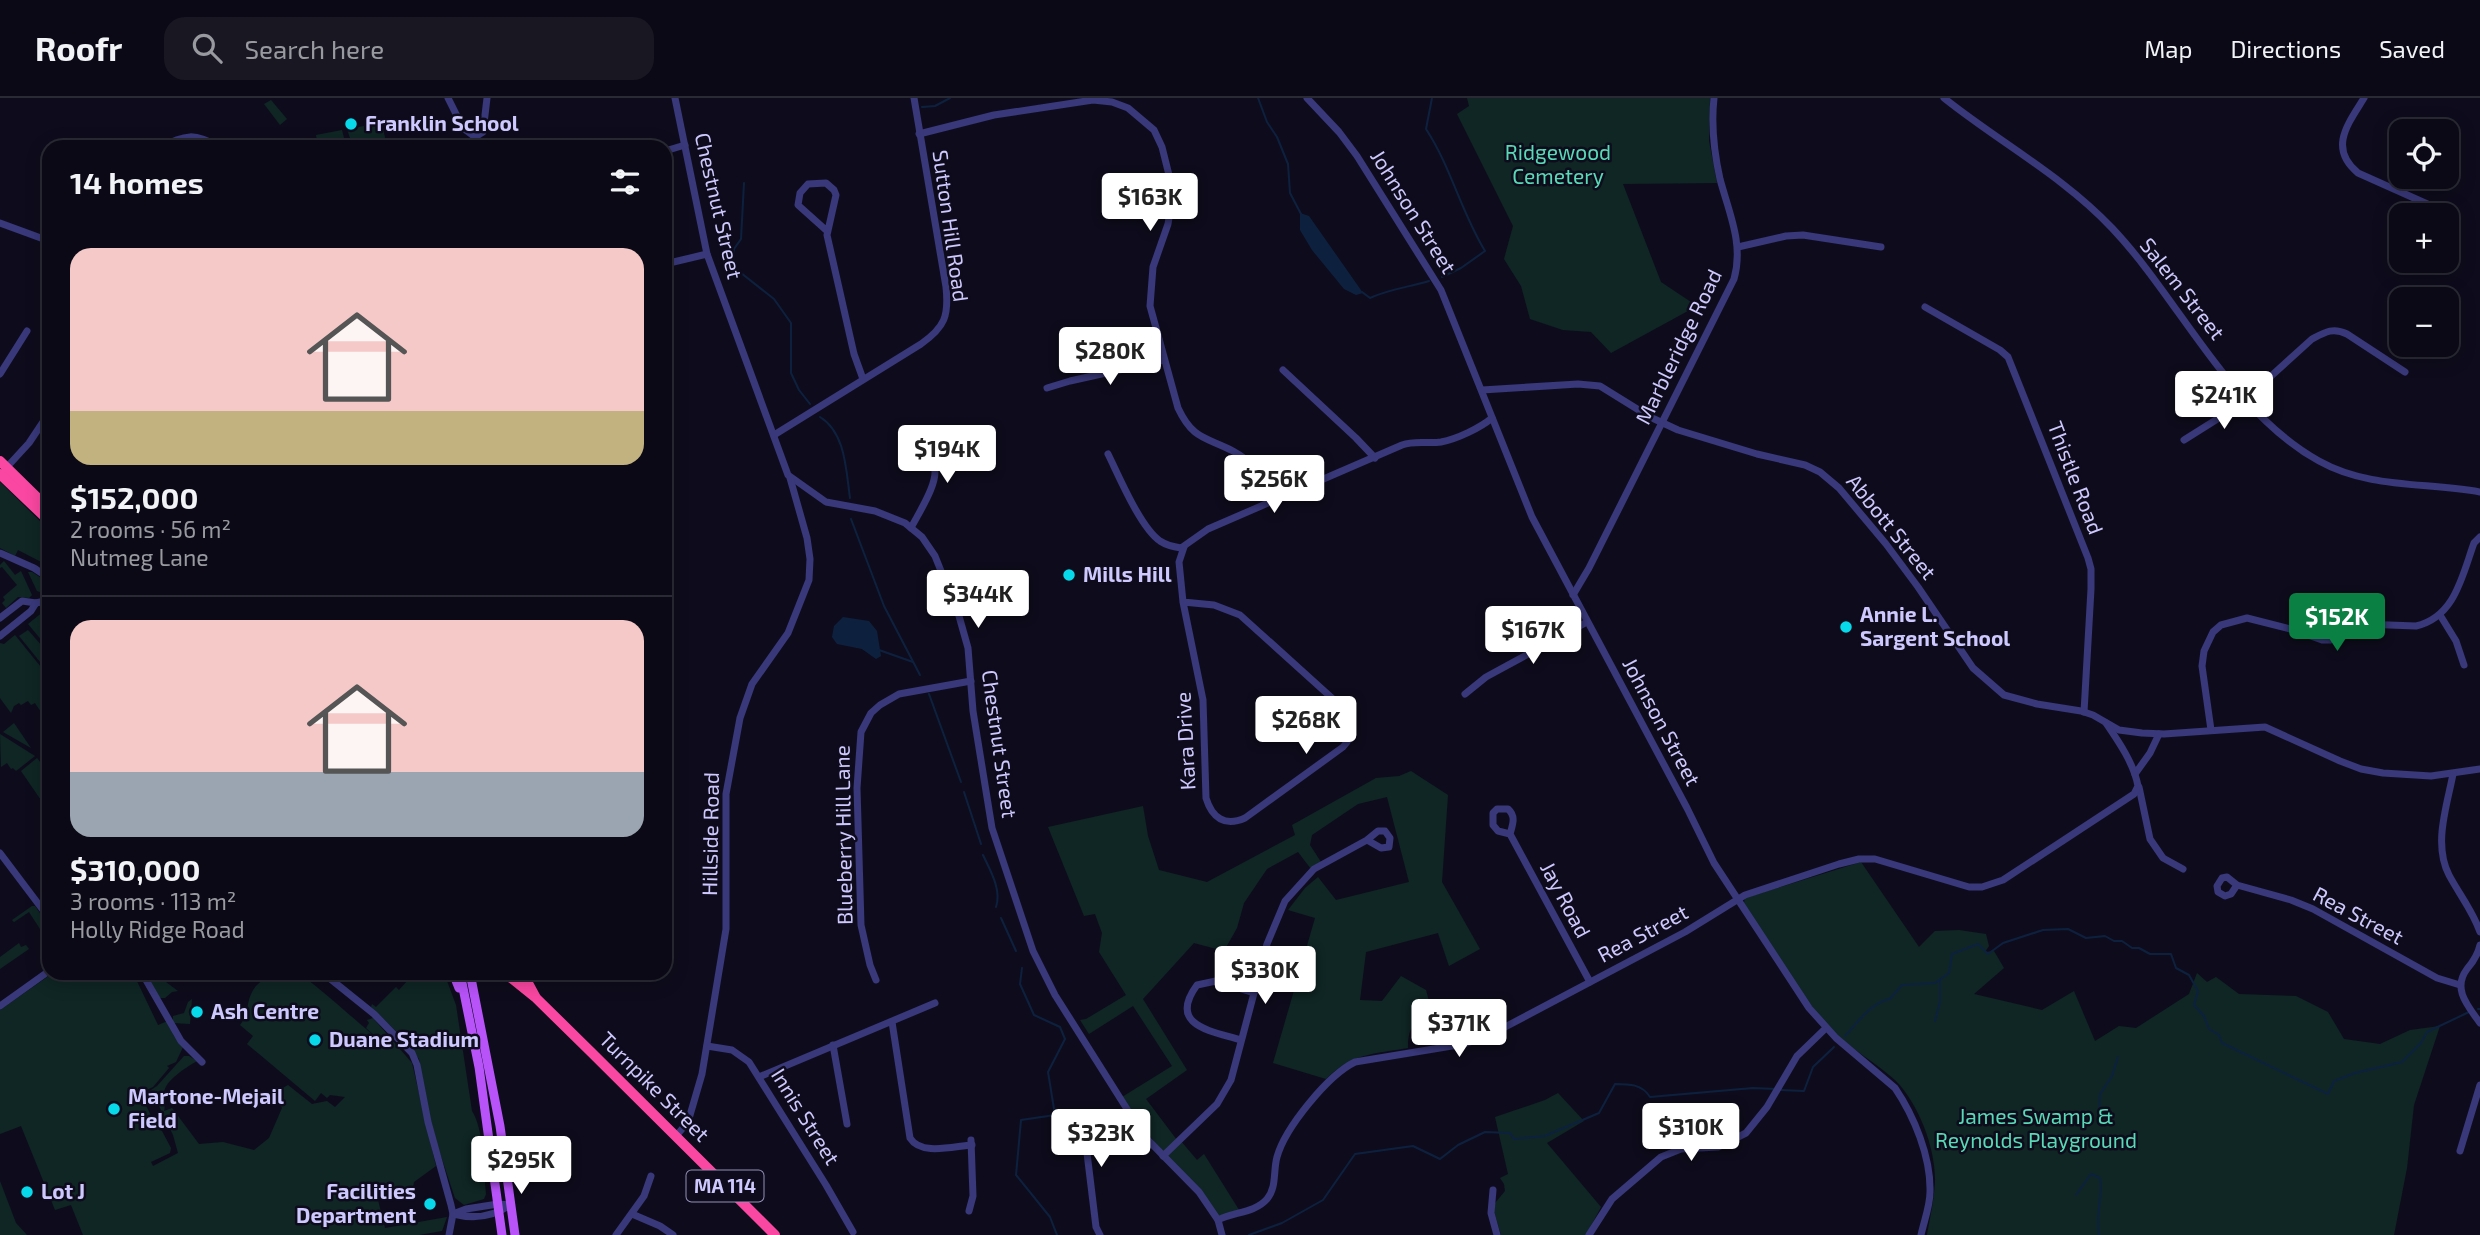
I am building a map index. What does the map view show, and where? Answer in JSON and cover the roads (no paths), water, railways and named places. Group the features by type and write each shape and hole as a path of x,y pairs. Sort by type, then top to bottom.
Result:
{"highway":[{"path":"2,467 42,503"},
{"path":"2,467 42,513"},
{"name":"Turnpike Street","path":"514,980 535,997 775,1235"},
{"name":"Turnpike Street","path":"525,980 535,997"}],"main road":[{"path":"455,980 468,1016"},
{"path":"461,980 481,1078 502,1235"},
{"path":"471,980 500,1126 515,1235"},
{"path":"475,999 476,980"}],"street":[{"path":"448,98 470,136 478,136 484,128 487,98"},
{"name":"Chestnut Street","path":"675,98 707,254 790,477 831,504 875,511 894,518 911,528 929,545 946,579 965,637 989,814 1028,939 1050,986 1130,1115 1144,1136 1192,1182 1217,1220 1222,1235"},
{"name":"Sutton Hill Road","path":"774,435 932,336 945,318 946,287 914,98"},
{"name":"Johnson Street","path":"1307,98 1357,156 1441,290 1526,503 1685,804 1708,854 1795,989 1826,1028 1895,1088 1908,1110 1928,1168 1930,1191 1921,1235"},
{"name":"Marbleridge Road","path":"1573,595 1589,568 1738,268 1738,247 1716,159 1713,135 1714,98"},
{"name":"Salem Street","path":"1944,98 2074,193 2112,228 2246,399 2292,443 2338,470 2376,481 2480,492"},
{"path":"2364,98 2348,124 2342,141 2343,154 2349,166 2358,173 2425,203"},
{"path":"919,134 1004,113 1093,100 1120,105 1144,120 1158,137 1171,188 1171,213 1153,267 1150,288 1152,317 1178,408 1193,431 1207,441 1244,458 1283,496"},
{"path":"178,140 196,136 204,140"},
{"path":"672,149 685,145"},
{"path":"827,231 798,205 800,193 808,184 822,182 835,190 836,201 827,231 854,354 863,379"},
{"path":"0,223 42,238"},
{"path":"1738,247 1786,236 1803,235 1824,236 1881,247"},
{"path":"672,262 707,254"},
{"name":"Thistle Road","path":"1925,307 2008,357 2088,558 2091,589 2084,712"},
{"path":"2184,440 2238,406 2312,339 2326,331 2338,330 2347,334 2404,372"},
{"path":"1,368 27,331"},
{"path":"1048,388 1164,360"},
{"path":"1283,370 1375,458"},
{"name":"Abbott Street","path":"1482,390 1592,384 1608,390 1662,423 1734,448 1805,465 1828,477 1919,587 1960,652 1987,683 2004,695 2084,712 2119,730 2159,734 2265,727 2361,769 2421,776 2480,769"},
{"path":"1108,454 1154,536 1167,544 1184,547 1208,529 1283,496 1412,442 1444,441 1492,418"},
{"path":"2,467 20,454 42,422"},
{"path":"911,528 932,488 936,473 933,463 918,451"},
{"name":"Hillside Road","path":"676,1136 688,1122 693,1109 707,1046 727,916 725,814 734,741 749,691 788,633 809,580 809,549 790,477"},
{"path":"797,502 800,497 813,494"},
{"path":"2211,730 2202,666 2204,651 2213,632 2221,625 2247,618 2322,640 2331,640 2362,624 2416,626 2440,615 2457,592 2474,543 2480,537"},
{"name":"Kara Drive","path":"1183,602 1214,605 1240,615 1314,680 1351,719 1350,740 1343,747 1245,818 1233,823 1217,818 1210,810 1206,798 1203,701 1183,602 1179,562 1184,547"},
{"path":"0,553 42,573"},
{"path":"0,618 22,601 42,602"},
{"path":"0,636 31,611 36,603"},
{"path":"2440,615 2456,641 2464,665"},
{"path":"1465,694 1486,677 1587,622"},
{"name":"Blueberry Hill Lane","path":"876,980 861,925 857,788 861,732 871,713 900,694 971,681"},
{"path":"2106,723 2135,774 2150,839 2162,858 2183,869"},
{"path":"2135,774 2159,734"},
{"path":"2453,774 2443,826 2442,855 2449,875 2480,932"},
{"name":"Rea Street","path":"1217,1220 1257,1207 1267,1199 1275,1181 1278,1154 1292,1127 1344,1068 1360,1061 1476,1040 1508,1026 1685,932 1737,900 1839,864 1864,859 1884,861 1969,887 1992,885 2025,868 2134,794 2138,786"},
{"name":"Jay Road","path":"1510,834 1590,982"},
{"path":"1163,1156 1217,1104 1231,1080 1267,944 1285,901 1314,869 1367,840"},
{"path":"0,853 42,909"},
{"name":"Rea Street","path":"2237,885 2313,909 2437,978 2459,985"},
{"path":"2480,945 2459,985 2480,1023"},
{"path":"0,1006 42,976"},
{"path":"146,980 181,1041 202,1062"},
{"path":"332,980 373,1014 412,1053 453,1214 449,1235"},
{"path":"1241,1040 1197,1027 1190,1018 1187,1007 1190,995 1197,985 1216,981 1254,993"},
{"path":"759,1077 935,1003"},
{"path":"892,1022 910,1138 913,1143 920,1148 971,1142 973,1196 969,1211"},
{"path":"1589,1235 1612,1199 1661,1157 1675,1150 1711,1148 1736,1139 1759,1119 1797,1056 1826,1028"},
{"path":"834,1045 847,1124"},
{"name":"Innis Street","path":"707,1046 723,1047 738,1053 749,1062 853,1232"},
{"path":"2459,1151 2480,1085"},
{"path":"1100,1235 1096,1227 1087,1153 1089,1147 1104,1132 1130,1115"},
{"path":"616,1235 644,1196 651,1176"},
{"path":"1493,1190 1491,1213 1497,1235"},
{"path":"453,1214 510,1205"},
{"path":"632,1214 673,1235"}],"water":[{"path":"1300,213 1309,216 1363,293 1356,295 1344,289 1312,250 1300,230"},
{"path":"843,617 869,621 877,631 881,656 876,659 862,649 837,644 832,637 834,626"}],"waterway":[{"path":"922,107 935,106 950,98"},
{"path":"1258,98 1288,164 1290,193 1301,214"},
{"path":"1432,98 1426,129 1485,251 1461,268 1442,277"},
{"path":"733,267 734,249 741,239 744,183"},
{"path":"736,269 774,299 791,323 791,373 810,404"},
{"path":"1362,292 1370,298 1429,281"},
{"path":"820,417 829,424 840,443 850,498"},
{"path":"851,519 884,606 920,675"},
{"path":"879,650 913,662"},
{"path":"929,694 961,782"},
{"path":"964,792 981,844"},
{"path":"983,855 996,887 996,907"},
{"path":"1001,918 1016,951"},
{"path":"1845,1036 1865,1014 1877,1004 1890,999 1902,985 1935,983 1949,973 1952,954 1978,944 1988,954 2003,943 2043,930 2068,929 2086,938 2105,936 2114,941 2122,941 2132,948 2139,948 2150,954 2171,954 2176,968 2189,975 2198,991 2194,1005 2204,1016 2209,1029 2219,1035 2222,1043 2328,1094 2334,1081 2402,1062 2421,1043 2427,1032 2469,1012"},
{"path":"1022,968 1020,984 1034,1015 1060,1027 1065,1039 1048,1072 1055,1115 1021,1120 1016,1175 1050,1217 1057,1235"},
{"path":"1935,1021 1940,1002 1940,981"},
{"path":"1781,1090 1804,1091 1813,1067 1834,1047"},
{"path":"2099,1117 2100,1094 2112,1076 2118,1057"},
{"path":"1249,1235 1282,1223 1323,1200 1355,1154 1413,1146 1440,1159 1458,1145 1485,1132 1510,1133 1514,1139 1545,1136 1599,1113 1615,1084 1639,1087 1650,1097 1753,1088 1776,1089"},
{"path":"2076,1195 2091,1174 2100,1178 2099,1235"}],"place":[{"name":"Franklin School","path":"351,124"},
{"name":"Mills Hill","path":"1069,575"},
{"name":"Annie L. Sargent School","path":"1846,627"},
{"name":"Ash Centre","path":"197,1012"},
{"name":"Duane Stadium","path":"315,1040"},
{"name":"Martone-Mejail Field","path":"114,1109"},
{"name":"Lot J","path":"27,1192"},
{"name":"Facilities Department","path":"430,1204"}],"park label":[{"name":"Ridgewood Cemetery","path":"1558,165"},
{"name":"James Swamp & Reynolds Playground","path":"2036,1129"}]}
